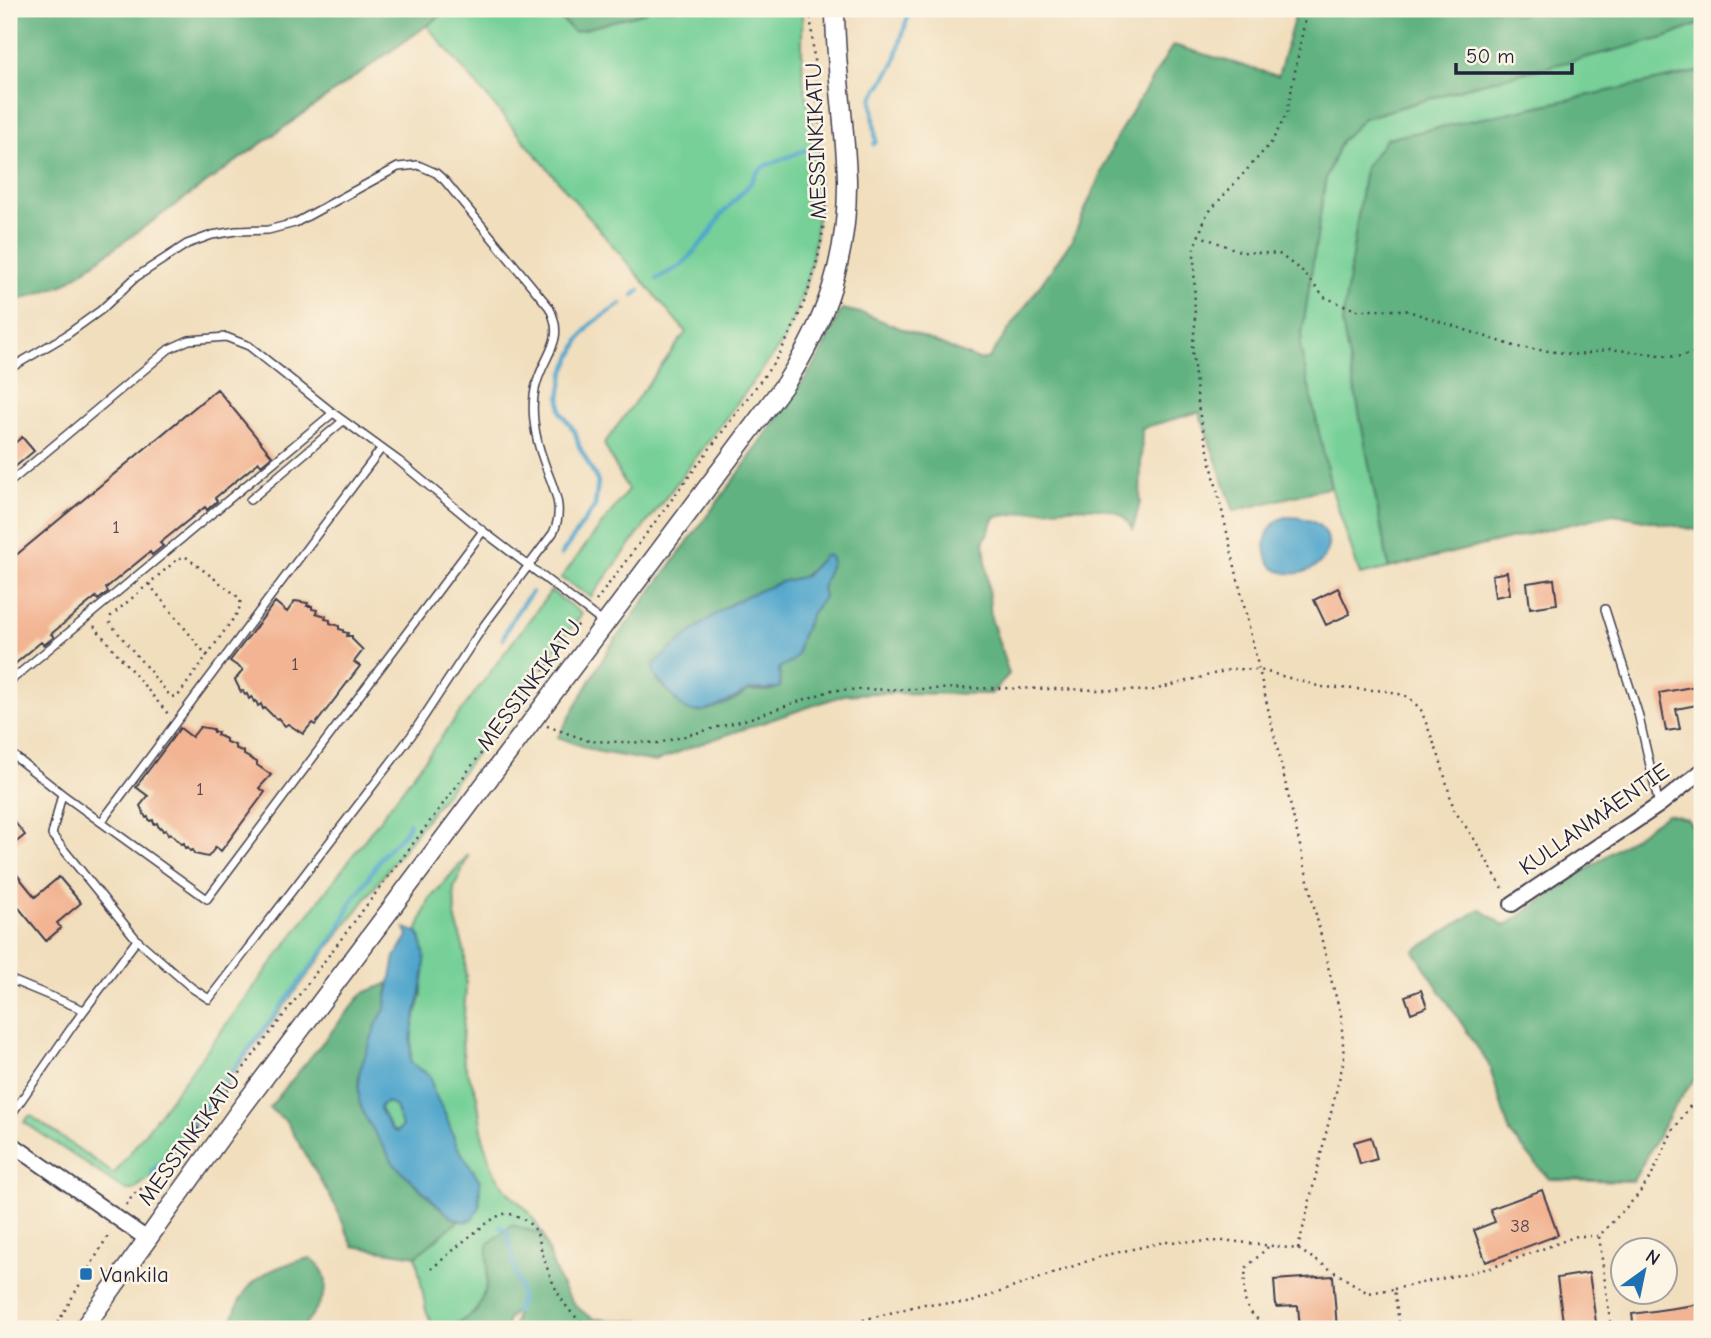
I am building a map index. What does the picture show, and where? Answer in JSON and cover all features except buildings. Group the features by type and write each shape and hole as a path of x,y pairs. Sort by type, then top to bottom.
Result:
{"street":[{"name":"MESSINKIKATU","path":"83,1329 249,1099 785,384 808,347 824,315 839,258 846,201 835,9"},
{"name":"KULLANMÄENTIE","path":"1511,904 1659,805 1702,771"},
{"path":"9,1142 147,1238"}],"lane":[{"path":"9,369 65,337 101,310 136,277 187,244 212,235 268,230 295,223 398,167 410,165 425,167 436,173 460,197 549,307 557,327 533,400 538,442 555,489 559,516 553,533 485,624 411,736 209,999 192,988 137,940 51,835 62,794"},
{"path":"9,483 169,349 189,340 226,337 249,346 483,531 606,624"},
{"path":"9,682 333,413"},
{"path":"250,500 343,421"},
{"path":"102,821 381,449"},
{"path":"9,752 62,794 207,898 483,531"},
{"path":"1605,609 1638,713 1659,805"},
{"path":"9,1118 137,940"},
{"path":"9,979 85,1010"}],"path":[{"path":"54,1329 117,1218 134,1194 159,1176 179,1154 589,611 786,343 808,291 825,224 810,9"},
{"path":"1298,1249 1344,1059 1342,1015 1331,979 1199,412 1192,349 1195,325 1195,248 1198,235 1207,215 1271,143 1282,124 1291,96 1307,9"},
{"path":"1198,235 1242,252 1279,254 1302,271 1324,297 1356,310 1405,310 1517,348 1579,355 1610,349 1677,357 1702,351"},
{"path":"186,557 236,595 241,603 239,612 208,657 178,696 171,697 110,623 111,616 179,558 186,557"},
{"path":"149,584 208,657"},
{"path":"88,618 175,723"},
{"path":"533,721 589,741 659,743 748,719 832,690 1001,688 1150,691 1232,669 1260,670 1322,687 1390,691 1409,697 1421,710 1440,759 1454,810 1473,837 1511,904"},
{"path":"829,1329 924,1304 969,1303 1102,1256 1164,1242 1230,1241 1298,1249 1368,1293 1491,1268 1577,1236 1599,1236 1638,1195 1672,1132 1702,1089"},
{"path":"431,1269 491,1221 504,1214 517,1216 528,1222 537,1232 542,1254 569,1312 582,1324 594,1329"},
{"path":"1599,1236 1611,1329"},
{"path":"1268,1247 1246,1268 1244,1289 1249,1312 1255,1319 1273,1329"},
{"path":"1394,1289 1400,1329"}],"green space":[{"path":"9,9 450,9 63,285 9,303"},
{"path":"450,9 551,9 574,32 649,9 802,9 803,76 816,155 818,210 811,264 795,316 783,342 591,597 561,578 628,490 604,444 686,332 427,26"},
{"path":"551,9 649,9 574,32"},
{"path":"1293,9 1508,9 1518,15 1534,9 1702,9 1702,23 1664,38 1482,83 1364,118 1341,141 1326,177 1300,347 1331,487 1234,511 1199,412 1142,428 1140,502 1133,529 1120,514 1092,508 1058,509 995,517 984,541 991,618 1009,674 991,694 844,695 655,762 595,751 558,737 609,648 736,477 817,361 842,309 865,314 979,360 989,358 1072,240 1117,136 1173,45 1278,76 1294,19","holes":["824,556 831,562 822,588 824,597 811,614 797,655 779,668 780,687 770,691 747,691 720,706 696,712 682,707 658,680 654,664 699,626 732,603 781,582 803,577"]},
{"path":"1702,23 1702,71 1386,139 1342,323 1389,568 1360,575 1331,487 1300,347 1326,177 1341,141 1364,118 1482,83 1664,38"},
{"path":"1702,71 1702,531 1613,514 1389,568 1342,323 1365,168 1386,139"},
{"path":"551,591 582,614 159,1171 133,1190 125,1190 24,1122 30,1115 114,1174"},
{"path":"1667,814 1687,819 1702,840 1702,1069 1673,1109 1633,1181 1549,1179 1510,1133 1489,1065 1414,951 1480,909 1505,926"},
{"path":"469,854 454,888 455,916 465,954 466,987 462,1041 464,1062 477,1096 484,1144 494,1172 508,1192 529,1212 543,1235 512,1225 488,1244 488,1278 481,1302 461,1322 434,1329 426,1310 416,1256 458,1221 468,1221 480,1205 480,1181 457,1146 434,1093 430,1075 411,1063 412,1028 422,995 421,938 417,932 429,900"},
{"path":"389,983 385,1009 377,1023 359,1073 360,1105 394,1164 458,1221 416,1256 353,1246 336,1207 286,1121 269,1108 363,993"},
{"path":"388,1102 395,1107 402,1126 396,1132 392,1130 380,1109 381,1105"},
{"path":"512,1225 543,1235 555,1272 566,1294 583,1312 594,1319 778,1329 513,1329 517,1309 507,1321 507,1329 449,1329 476,1312 487,1286 488,1244"},
{"path":"310,1258 325,1275 326,1284 320,1302 302,1329 230,1329 240,1299 257,1280 280,1267"}],"water":[{"path":"1285,517 1306,519 1319,526 1327,535 1328,546 1324,557 1316,566 1303,572 1287,573 1277,570 1270,563 1266,539 1274,524"},
{"path":"828,555 832,560 822,588 824,597 811,614 797,655 779,668 780,687 751,690 720,706 697,712 683,707 659,680 653,665 699,626 746,596 805,576"},
{"path":"405,928 417,932 425,960 422,989 414,1018 411,1061 415,1067 430,1075 434,1093 457,1146 480,1181 479,1208 472,1219 465,1222 451,1217 394,1164 364,1115 359,1100 359,1073 377,1023 385,1009 395,957 408,936","holes":["388,1102 395,1107 402,1126 397,1132 392,1130 380,1109 381,1105"]}],"waterway":[{"path":"874,144 872,99 894,64 910,9"},
{"path":"657,279 682,265 757,172 765,166 805,150"},
{"path":"634,295 640,290"},
{"path":"561,555 595,506 598,482 579,446 575,432 561,412 560,397 564,373 580,339 591,324 621,304"},
{"path":"503,639 515,614 532,592"},
{"path":"359,892 382,856 405,832 409,823"},
{"path":"152,1171 165,1159 337,933 355,895 359,893"},
{"path":"500,1227 508,1231 520,1287 516,1312"}],"place":[{"name":"Vankila","path":"86,1274"}]}
